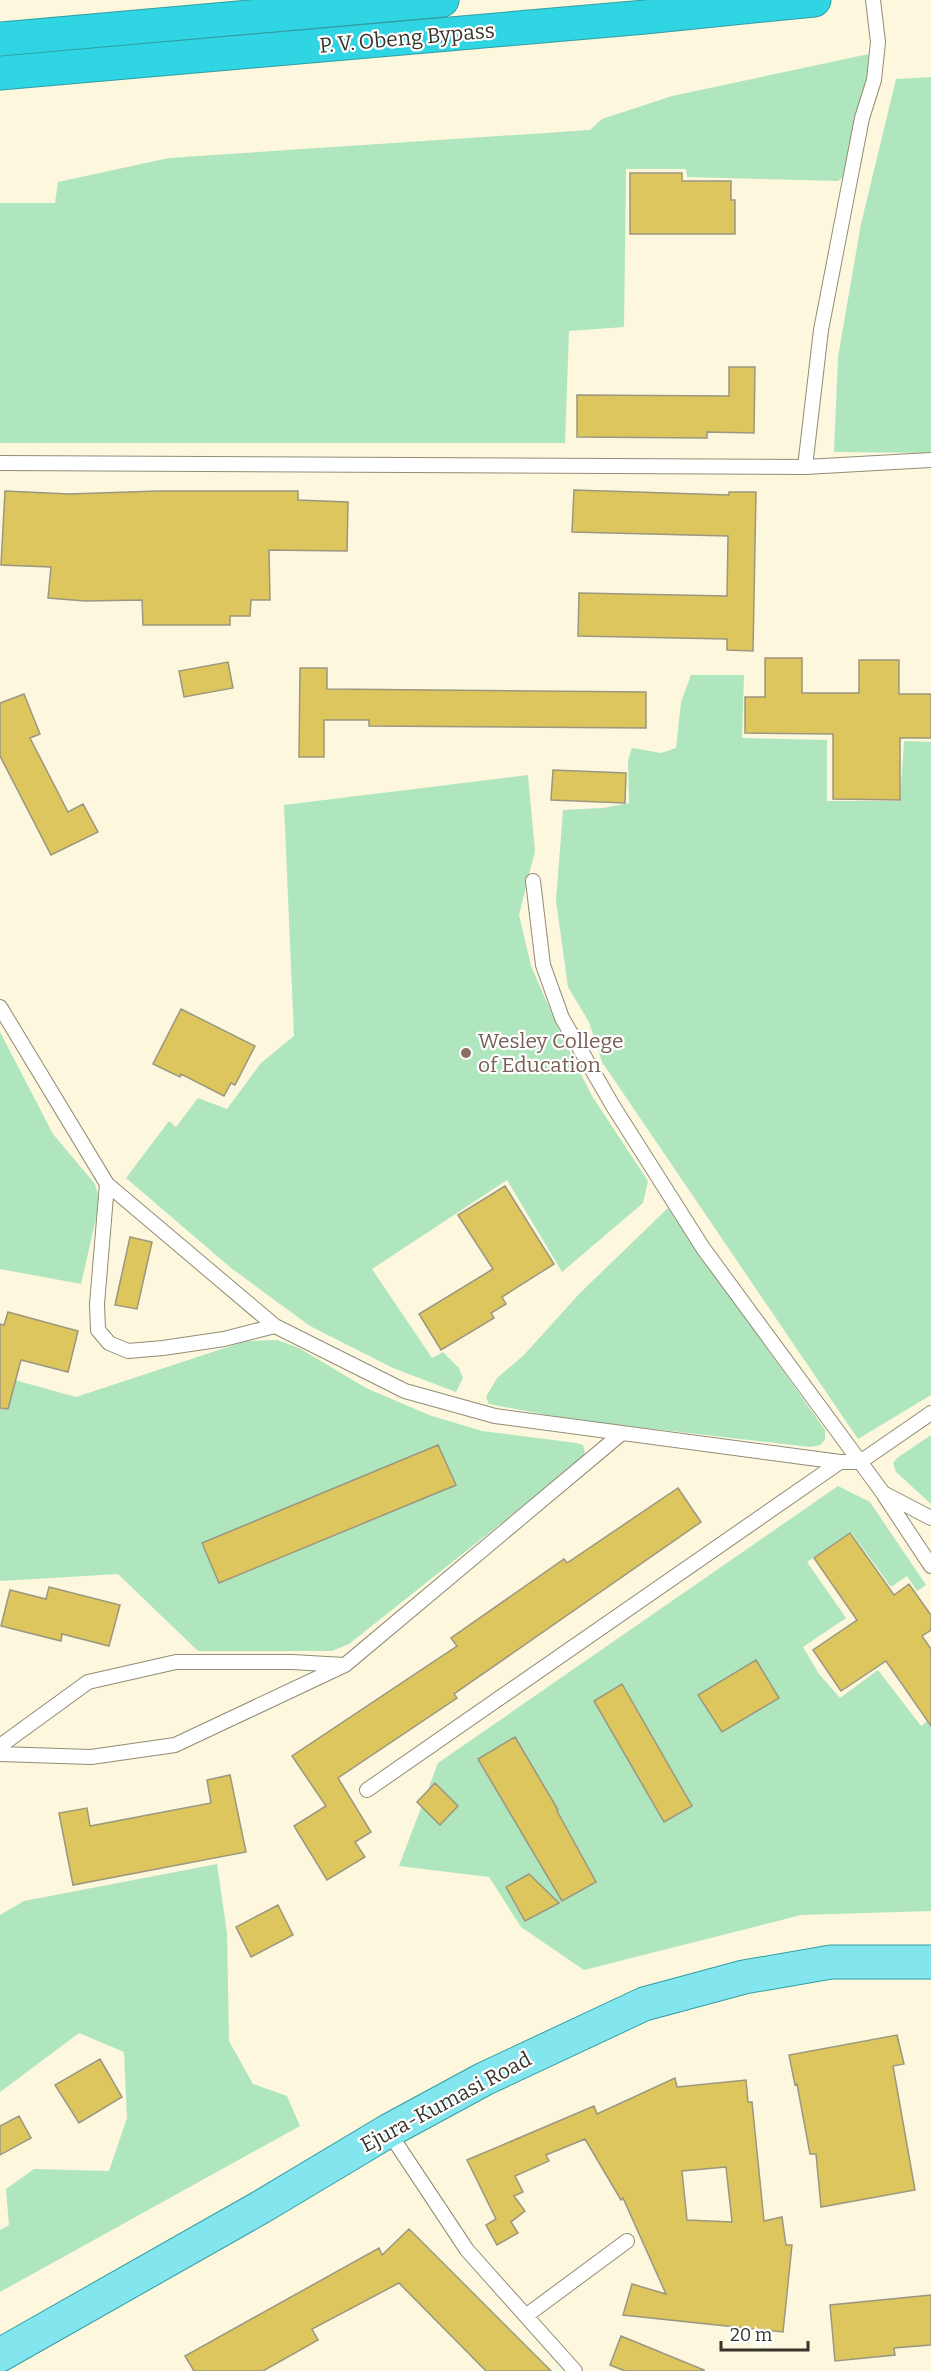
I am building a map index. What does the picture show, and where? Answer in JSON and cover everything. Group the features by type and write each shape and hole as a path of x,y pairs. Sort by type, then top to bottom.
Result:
{"highway":[{"name":"P. V. Obeng Bypass","path":"0,39 442,0"},
{"name":"P. V. Obeng Bypass","path":"0,73 644,9 814,0"}],"main road":[{"name":"Ejura-Kumasi Road","path":"0,2355 261,2207 388,2131 483,2079 644,2004 744,1977 831,1962 931,1962"}],"lane":[{"path":"806,467 821,330 862,118 874,80 878,42 873,0"},
{"path":"0,463 806,467 931,460"},
{"path":"533,881 543,964 561,1018 614,1107 704,1248 883,1493 931,1566"},
{"path":"0,1007 107,1184 275,1326 405,1391 495,1416 840,1462 860,1462 931,1413"},
{"path":"107,1184 97,1304 98,1330 109,1343 128,1351 163,1348 224,1339 275,1326"},
{"path":"0,1754 91,1757 175,1745 345,1665 622,1433"},
{"path":"367,1790 840,1462"},
{"path":"883,1493 931,1518"},
{"path":"0,1746 88,1682 176,1662 292,1662 345,1665"},
{"path":"388,2131 467,2250 575,2371"},
{"path":"526,2315 627,2241"}],"green space":[{"path":"869,54 870,72 847,175 838,181 687,177 686,169 626,169 624,327 569,331 565,443 0,443 0,203 55,203 58,182 169,158 590,130 602,119 672,96"},
{"path":"931,77 931,453 834,452 838,357 861,224 896,79"},
{"path":"691,675 744,675 742,738 827,740 827,801 900,801 904,741 931,742 931,1395 858,1439 602,1062 589,1022 568,987 556,901 563,810 603,808 629,803 628,760 632,748 661,753 676,748 681,702"},
{"path":"528,775 535,851 519,915 531,966 592,1096 648,1181 643,1203 562,1272 507,1180 372,1269 432,1358 443,1352 459,1368 463,1378 456,1392 393,1368 310,1326 231,1268 126,1178 169,1121 176,1127 198,1098 227,1109 261,1063 294,1036 284,805"},
{"path":"0,1032 53,1134 95,1184 100,1201 81,1284 0,1269"},
{"path":"668,1208 825,1430 825,1440 820,1445 810,1447 568,1419 489,1404 486,1397 497,1378 524,1355 579,1294"},
{"path":"277,1340 299,1348 366,1388 429,1415 482,1431 576,1443 583,1445 585,1453 582,1459 349,1644 332,1651 198,1651 118,1574 0,1581 0,1376 76,1397 246,1341"},
{"path":"931,1435 931,1504 896,1472 893,1463"},
{"path":"838,1486 870,1502 926,1585 917,1591 907,1576 891,1587 851,1532 807,1562 846,1618 803,1647 819,1674 840,1698 878,1670 921,1726 931,1718 931,1911 801,1915 584,1970 521,1927 489,1877 399,1866 438,1763"},
{"path":"217,1864 227,1933 229,2041 253,2084 287,2096 300,2126 0,2292 0,2230 9,2225 6,2189 34,2169 109,2171 127,2118 124,2052 79,2033 0,2092 0,1915 24,1901"}],"building":[{"path":"630,173 682,173 682,181 731,181 731,200 735,200 735,234 630,234"},
{"path":"729,367 755,367 754,433 707,432 707,438 577,437 577,395 729,396"},
{"path":"574,490 729,495 729,492 756,492 753,651 727,650 727,639 578,636 579,593 727,596 728,536 572,532"},
{"path":"5,491 69,494 159,491 298,491 298,500 348,502 347,551 269,550 270,600 251,600 250,616 230,616 230,625 143,625 142,600 85,601 48,598 51,567 1,565"},
{"path":"765,658 802,658 802,693 859,693 859,660 899,660 899,694 931,694 931,738 900,738 900,800 833,799 833,734 745,733 745,697 765,697"},
{"path":"228,662 233,688 184,697 179,671"},
{"path":"300,668 327,668 327,689 646,692 646,728 369,726 369,720 324,720 324,757 299,757"},
{"path":"24,694 40,734 30,738 68,812 83,804 98,832 51,855 0,756 0,703"},
{"path":"553,770 626,773 625,803 551,800"},
{"path":"181,1009 255,1046 235,1085 231,1083 224,1096 181,1074 180,1077 153,1064"},
{"path":"505,1186 554,1264 502,1297 506,1304 491,1313 494,1318 441,1350 419,1314 493,1269 458,1215"},
{"path":"130,1237 152,1242 137,1309 115,1305"},
{"path":"8,1312 78,1331 68,1372 21,1360 8,1409 0,1408 0,1324 4,1325"},
{"path":"438,1445 456,1485 219,1583 202,1543"},
{"path":"678,1488 701,1522 454,1694 457,1698 338,1778 371,1832 355,1842 365,1857 327,1880 294,1826 326,1806 292,1756 457,1646 451,1638 564,1559 567,1563"},
{"path":"850,1533 894,1595 909,1584 931,1615 931,1630 922,1636 931,1649 931,1726 886,1661 841,1691 813,1650 857,1620 814,1558"},
{"path":"49,1587 120,1605 109,1646 62,1634 61,1641 1,1626 10,1590 46,1599"},
{"path":"756,1660 779,1698 722,1732 698,1695"},
{"path":"622,1684 692,1806 664,1822 594,1701"},
{"path":"515,1737 558,1810 596,1882 562,1901 478,1759"},
{"path":"230,1775 246,1852 73,1885 59,1813 87,1808 90,1826 211,1803 207,1780"},
{"path":"435,1783 458,1806 440,1825 417,1802"},
{"path":"529,1874 559,1903 525,1921 506,1887"},
{"path":"278,1905 293,1935 251,1957 236,1927"},
{"path":"897,2035 904,2064 893,2066 915,2190 821,2207 816,2154 810,2154 797,2084 795,2085 789,2055"},
{"path":"100,2059 122,2097 79,2123 55,2085"},
{"path":"675,2078 677,2087 746,2080 748,2102 752,2102 764,2221 782,2217 786,2245 792,2245 783,2332 623,2315 632,2284 666,2294 623,2198 621,2200 585,2139 546,2155 549,2161 515,2176 523,2192 514,2196 525,2211 511,2222 518,2233 497,2245 486,2225 496,2219 467,2160 594,2106 597,2114","holes":["726,2167 732,2222 687,2220 682,2171"]},
{"path":"19,2116 31,2138 0,2155 0,2126"},
{"path":"409,2229 551,2371 486,2371 399,2283 312,2329 318,2340 263,2371 194,2371 185,2356 379,2248 382,2255"},
{"path":"931,2295 931,2345 894,2348 895,2355 835,2361 830,2305"},
{"path":"621,2336 704,2371 625,2371 610,2365"}],"place":[{"name":"Wesley College of Education","path":"466,1053"}]}
